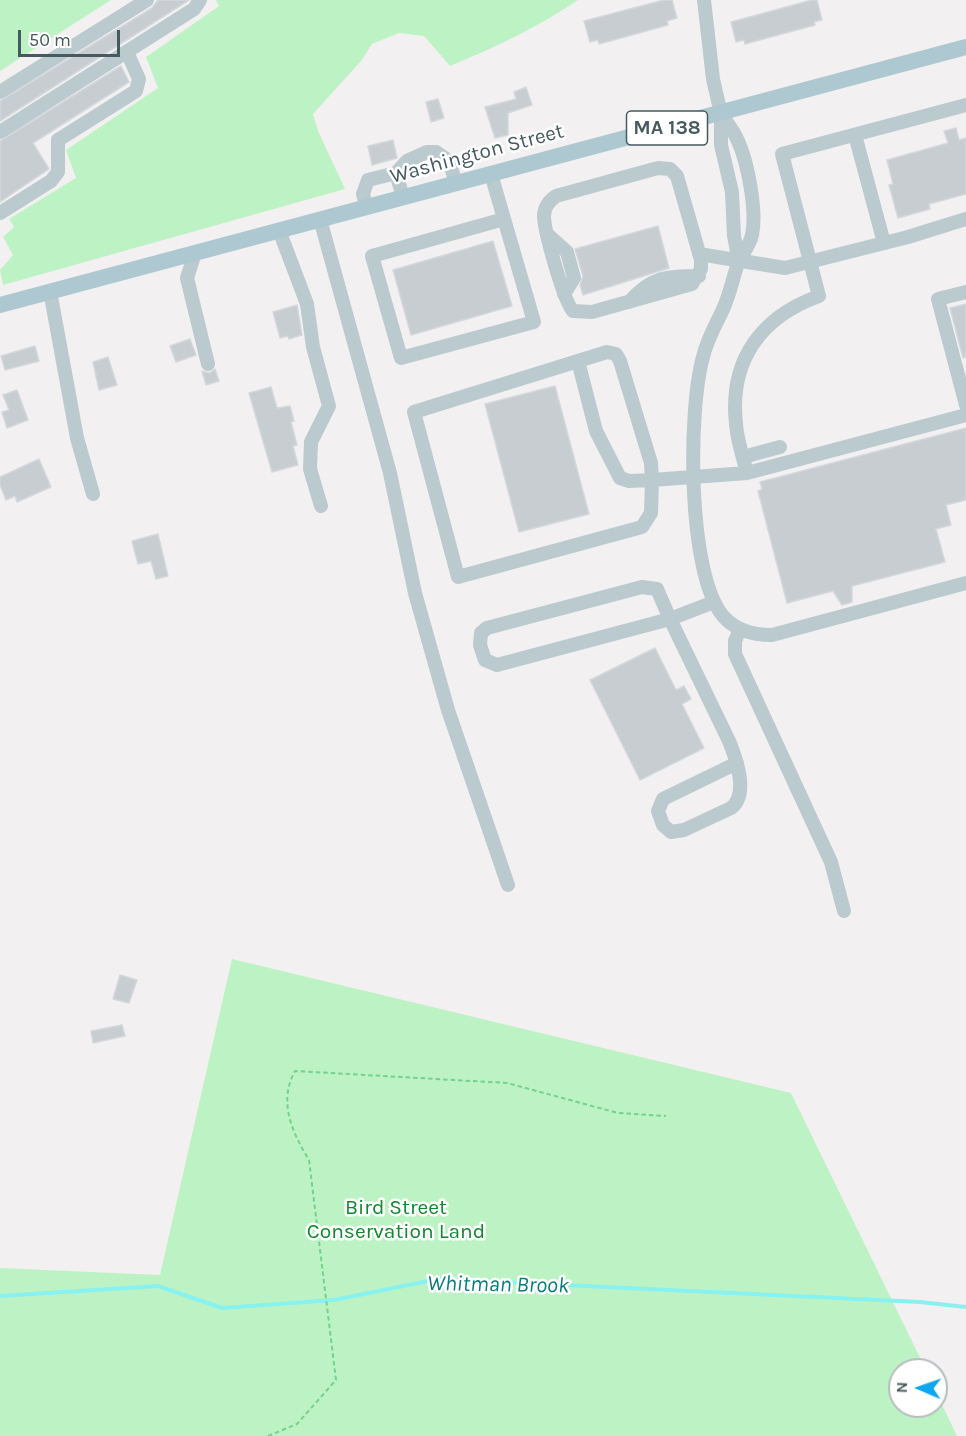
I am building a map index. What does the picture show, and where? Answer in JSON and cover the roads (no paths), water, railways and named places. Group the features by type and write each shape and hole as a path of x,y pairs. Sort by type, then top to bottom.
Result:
{"main road":[{"name":"Washington Street","path":"0,305 966,47"}],"street":[{"path":"0,92 147,0"},
{"path":"0,132 194,9 200,0"},
{"path":"704,0 713,79 721,114 739,141 752,201 752,236 739,261 700,369 695,408 695,478 699,554 714,602 724,617 746,631 765,635 786,633 966,583"},
{"path":"0,213 51,181 58,172 58,140 138,88 136,68 127,52"},
{"path":"747,473 737,431 735,402 743,364 752,346 774,319 791,307 819,296 782,154 966,105"},
{"path":"855,135 884,243"},
{"path":"366,206 363,194 368,180 396,172 416,156 436,152 449,161 456,183"},
{"path":"667,168 677,176 699,254 701,265 699,276 688,286 633,297 580,313 570,308 564,294 544,213 553,198 667,168"},
{"path":"396,172 403,197"},
{"path":"490,174 504,219 534,322 401,358 372,256 504,219"},
{"path":"320,219 390,473 405,555 448,710 508,885"},
{"path":"699,254 780,269 811,263 966,219"},
{"path":"279,230 307,304 314,347 329,406 311,442 310,469 321,506"},
{"path":"195,253 187,278 208,364"},
{"path":"50,291 77,438 93,494"},
{"path":"966,292 938,299 966,405"},
{"path":"607,352 618,356 651,463 652,480 651,517 639,528 458,577 414,412 607,352"},
{"path":"578,361 595,425 617,474 629,481 747,473 966,415"},
{"path":"743,457 780,447"},
{"path":"714,602 670,619 497,664 485,660 480,642 481,633 487,628 646,586 655,588 659,592 670,619 729,741 737,763 739,798 735,805 681,831 672,832 665,828 658,811 663,799 737,763"},
{"path":"746,631 735,641 737,660 831,862 844,911"}],"waterway":[{"name":"Whitman Brook","path":"0,1296 158,1286 222,1308 334,1300 438,1279 920,1302 966,1307"}],"park label":[{"name":"Bird Street Conservation Land","path":"396,1220"}]}
